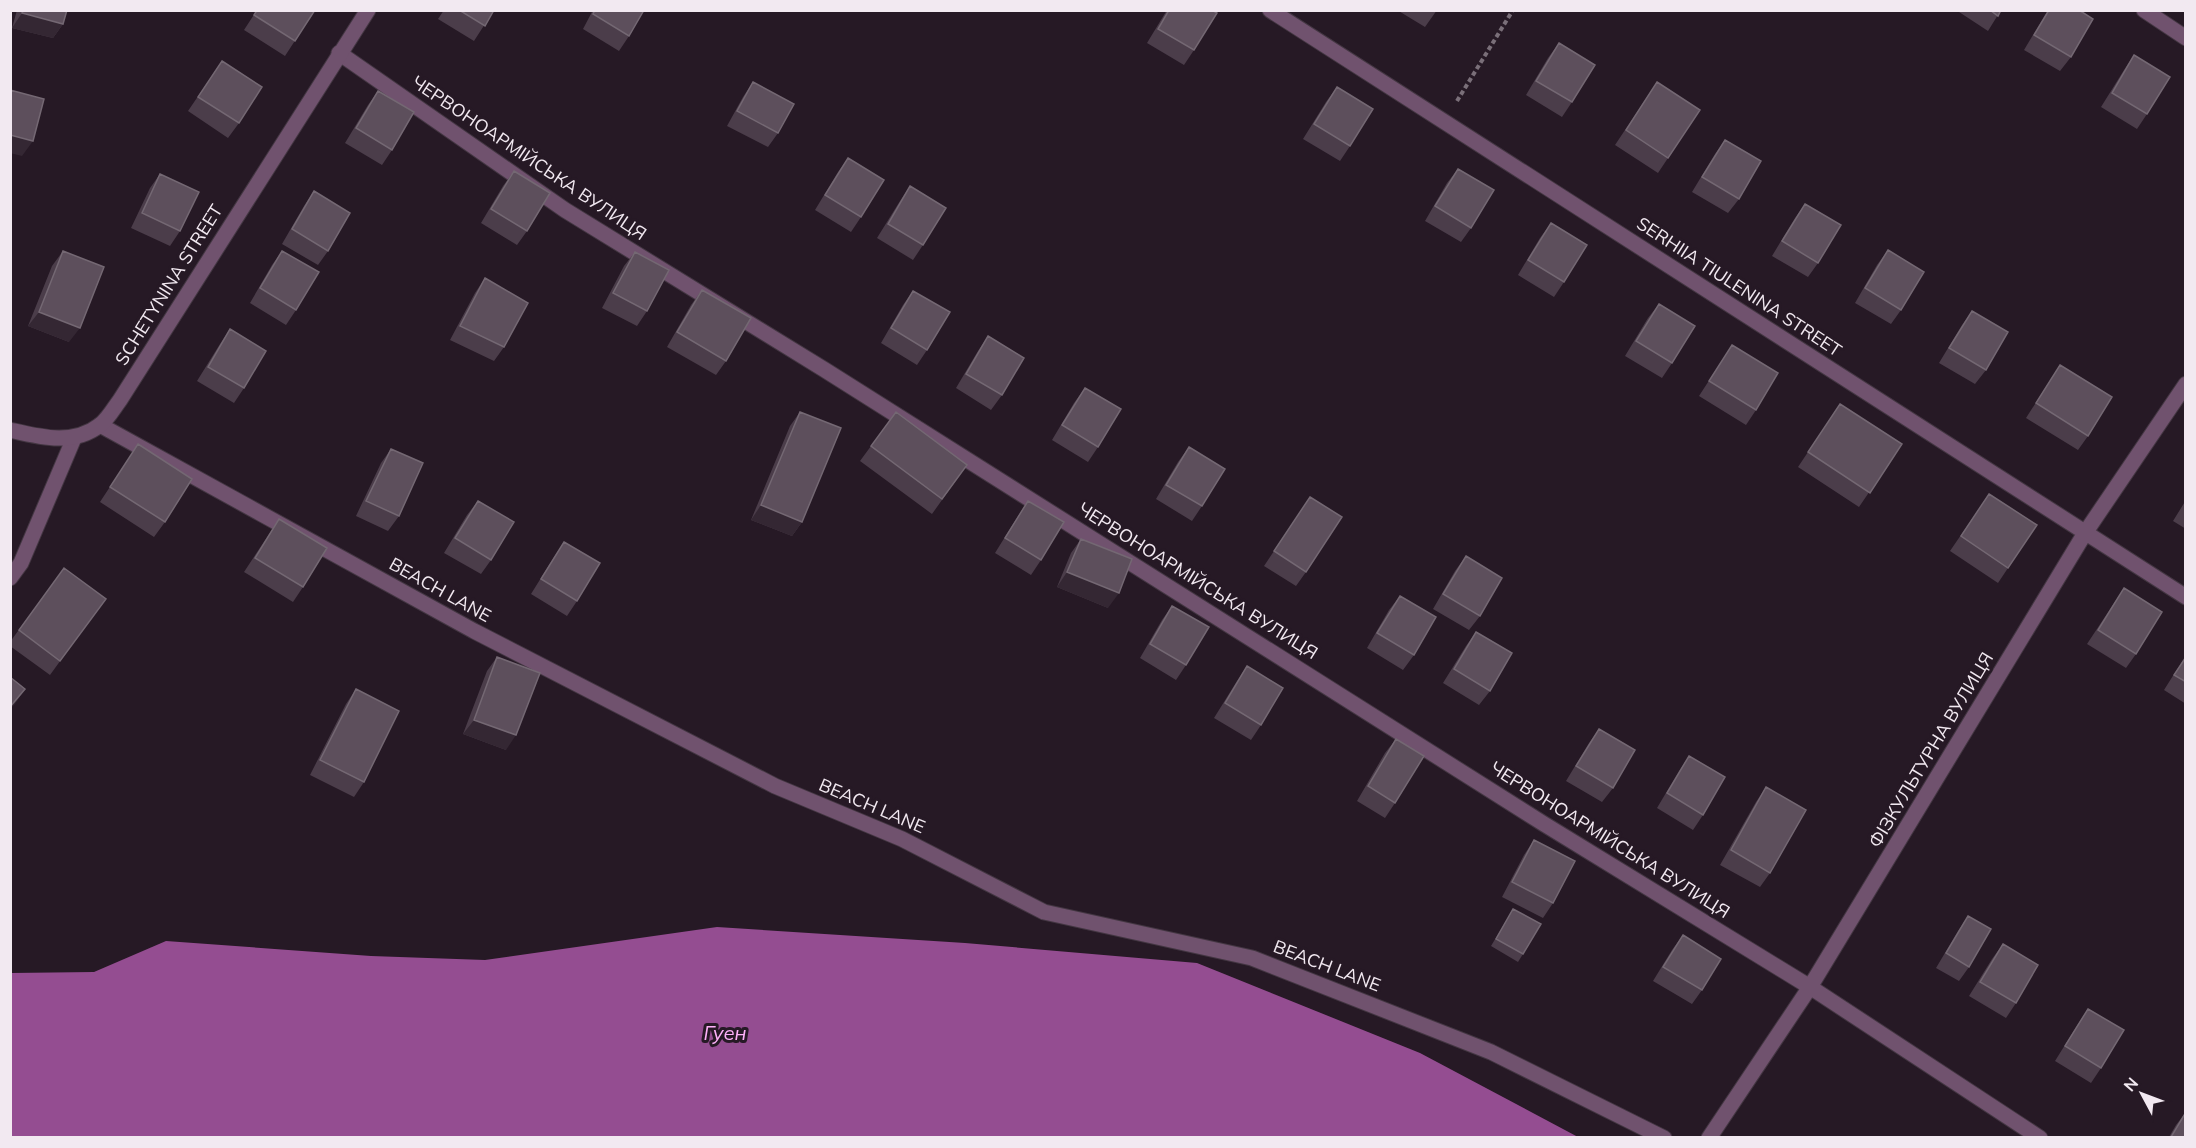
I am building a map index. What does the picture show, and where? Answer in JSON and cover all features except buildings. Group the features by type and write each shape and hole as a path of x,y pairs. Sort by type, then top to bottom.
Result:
{"street":[{"name":"SCHETYNINA STREET","path":"75,438 100,425 120,400 368,10"},
{"name":"SERHIIA TIULENINA STREET","path":"1270,10 2186,597"},
{"path":"2144,10 2186,38"},
{"name":"ЧЕРВОНОАРМІЙСЬКА ВУЛИЦЯ","path":"339,53 565,210 946,446 1544,824 1810,987 2040,1137"},
{"name":"ФІЗКУЛЬТУРНА ВУЛИЦЯ","path":"1709,1137 1810,987 2085,533 2186,384"},
{"name":"BEACH LANE","path":"100,425 474,631 774,786 902,839 1044,912 1252,958 1491,1052 1664,1137"},
{"path":"10,430 45,438 75,438 26,552 10,578"}],"path":[{"path":"1444,121 1513,10"}],"water":[{"name":"Гуен","path":"717,927 965,943 1197,963 1420,1053 1578,1137 11,1137 11,973 94,972 166,941 371,956 485,960"}]}
